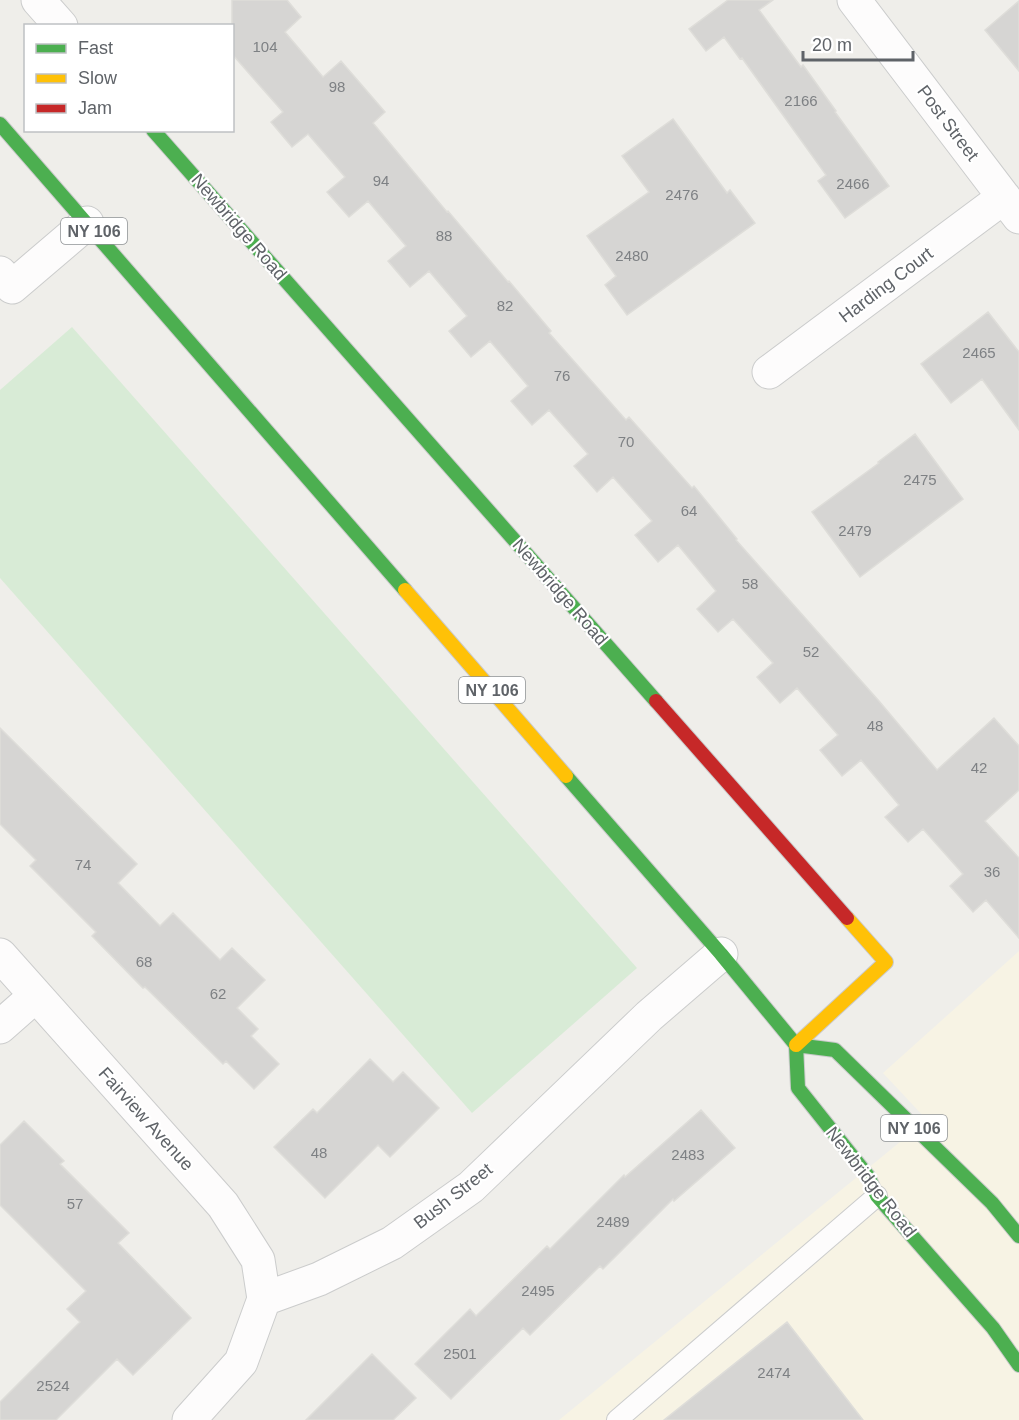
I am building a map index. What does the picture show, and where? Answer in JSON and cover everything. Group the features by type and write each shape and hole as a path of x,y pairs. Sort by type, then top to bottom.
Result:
{"main road":[{"name":"NY 106","path":"0,124 721,954 796,1045 835,1050 992,1203 1019,1236"},
{"name":"Newbridge Road","path":"155,132 886,962 796,1045 798,1088 868,1176 877,1196 993,1328 1019,1365"}],"street":[{"path":"38,0 59,24"},
{"name":"Post Street","path":"854,0 1011,207"},
{"name":"Harding Court","path":"769,372 1011,207"},
{"path":"0,273 12,287 87,223"},
{"name":"Bush Street","path":"264,1299 319,1279 392,1243 471,1186 649,1016 721,954"},
{"name":"Fairview Avenue","path":"0,956 223,1205 258,1260 264,1299"},
{"path":"0,1027 35,996"},
{"path":"189,1420 241,1362 264,1299"}],"lane":[{"path":"617,1420 877,1196"}],"shaded area":[{"path":"1019,951 1019,1420 559,1420 927,1120 883,1073"}],"green space":[{"path":"72,327 637,968 472,1113 0,578 0,390"}],"building":[{"path":"232,0 287,0 301,17 285,32 323,77 341,61 385,112 373,123 447,212 509,281 551,331 549,333 626,420 629,417 692,488 694,486 736,540 937,770 994,718 1019,746 1019,790 985,821 1019,858 1019,938 986,900 973,912 950,886 963,874 923,829 908,842 885,817 899,805 861,760 842,776 820,750 838,735 797,688 780,703 757,677 773,663 733,619 718,632 697,609 716,591 678,545 658,562 635,535 652,521 613,477 597,492 574,466 588,454 549,410 532,425 511,401 528,386 490,341 471,357 449,331 467,316 429,271 410,287 388,261 406,246 368,201 349,217 327,192 345,177 308,134 292,147 271,122 283,112 234,56 234,24 232,24"},
{"path":"728,0 773,0 759,10 801,67 803,65 889,186 845,218 818,181 826,175 742,58 740,59 724,37 706,51 689,29"},
{"path":"1019,1 1019,71 985,30"},
{"path":"673,119 727,193 730,190 755,223 627,315 605,285 616,276 587,236 649,192 622,156"},
{"path":"988,312 1019,352 1019,430 982,379 951,403 921,364"},
{"path":"915,434 963,499 860,577 812,512"},
{"path":"0,728 137,864 118,883 160,926 173,913 220,960 232,948 265,980 237,1008 258,1029 251,1036 279,1064 254,1089 226,1061 223,1064 92,936 96,932 30,866 36,860 0,824"},
{"path":"370,1059 393,1082 403,1072 439,1108 390,1157 378,1145 325,1198 274,1147 313,1109 317,1113"},
{"path":"701,1110 735,1148 674,1201 673,1199 603,1269 600,1266 530,1335 523,1328 451,1399 415,1364 470,1309 476,1316 547,1246 550,1249 624,1175 625,1177"},
{"path":"24,1121 64,1161 60,1164 129,1233 118,1243 191,1318 133,1375 117,1359 56,1420 0,1420 0,1402 80,1322 67,1309 86,1291 0,1205 0,1145"},
{"path":"787,1322 863,1420 664,1420"},
{"path":"372,1354 416,1398 393,1420 306,1420"}],"traffic: fast":[{"path":"0,124 405,590"},
{"path":"155,132 656,701"},
{"path":"566,776 721,954 796,1045 798,1088 868,1176 877,1196 993,1328 1019,1365"},
{"path":"796,1045 835,1050 992,1203 1019,1236"}],"traffic: slow":[{"path":"405,590 566,776"},
{"path":"796,1045 886,962 847,918"}],"traffic: jam":[{"path":"656,701 847,918"}]}
